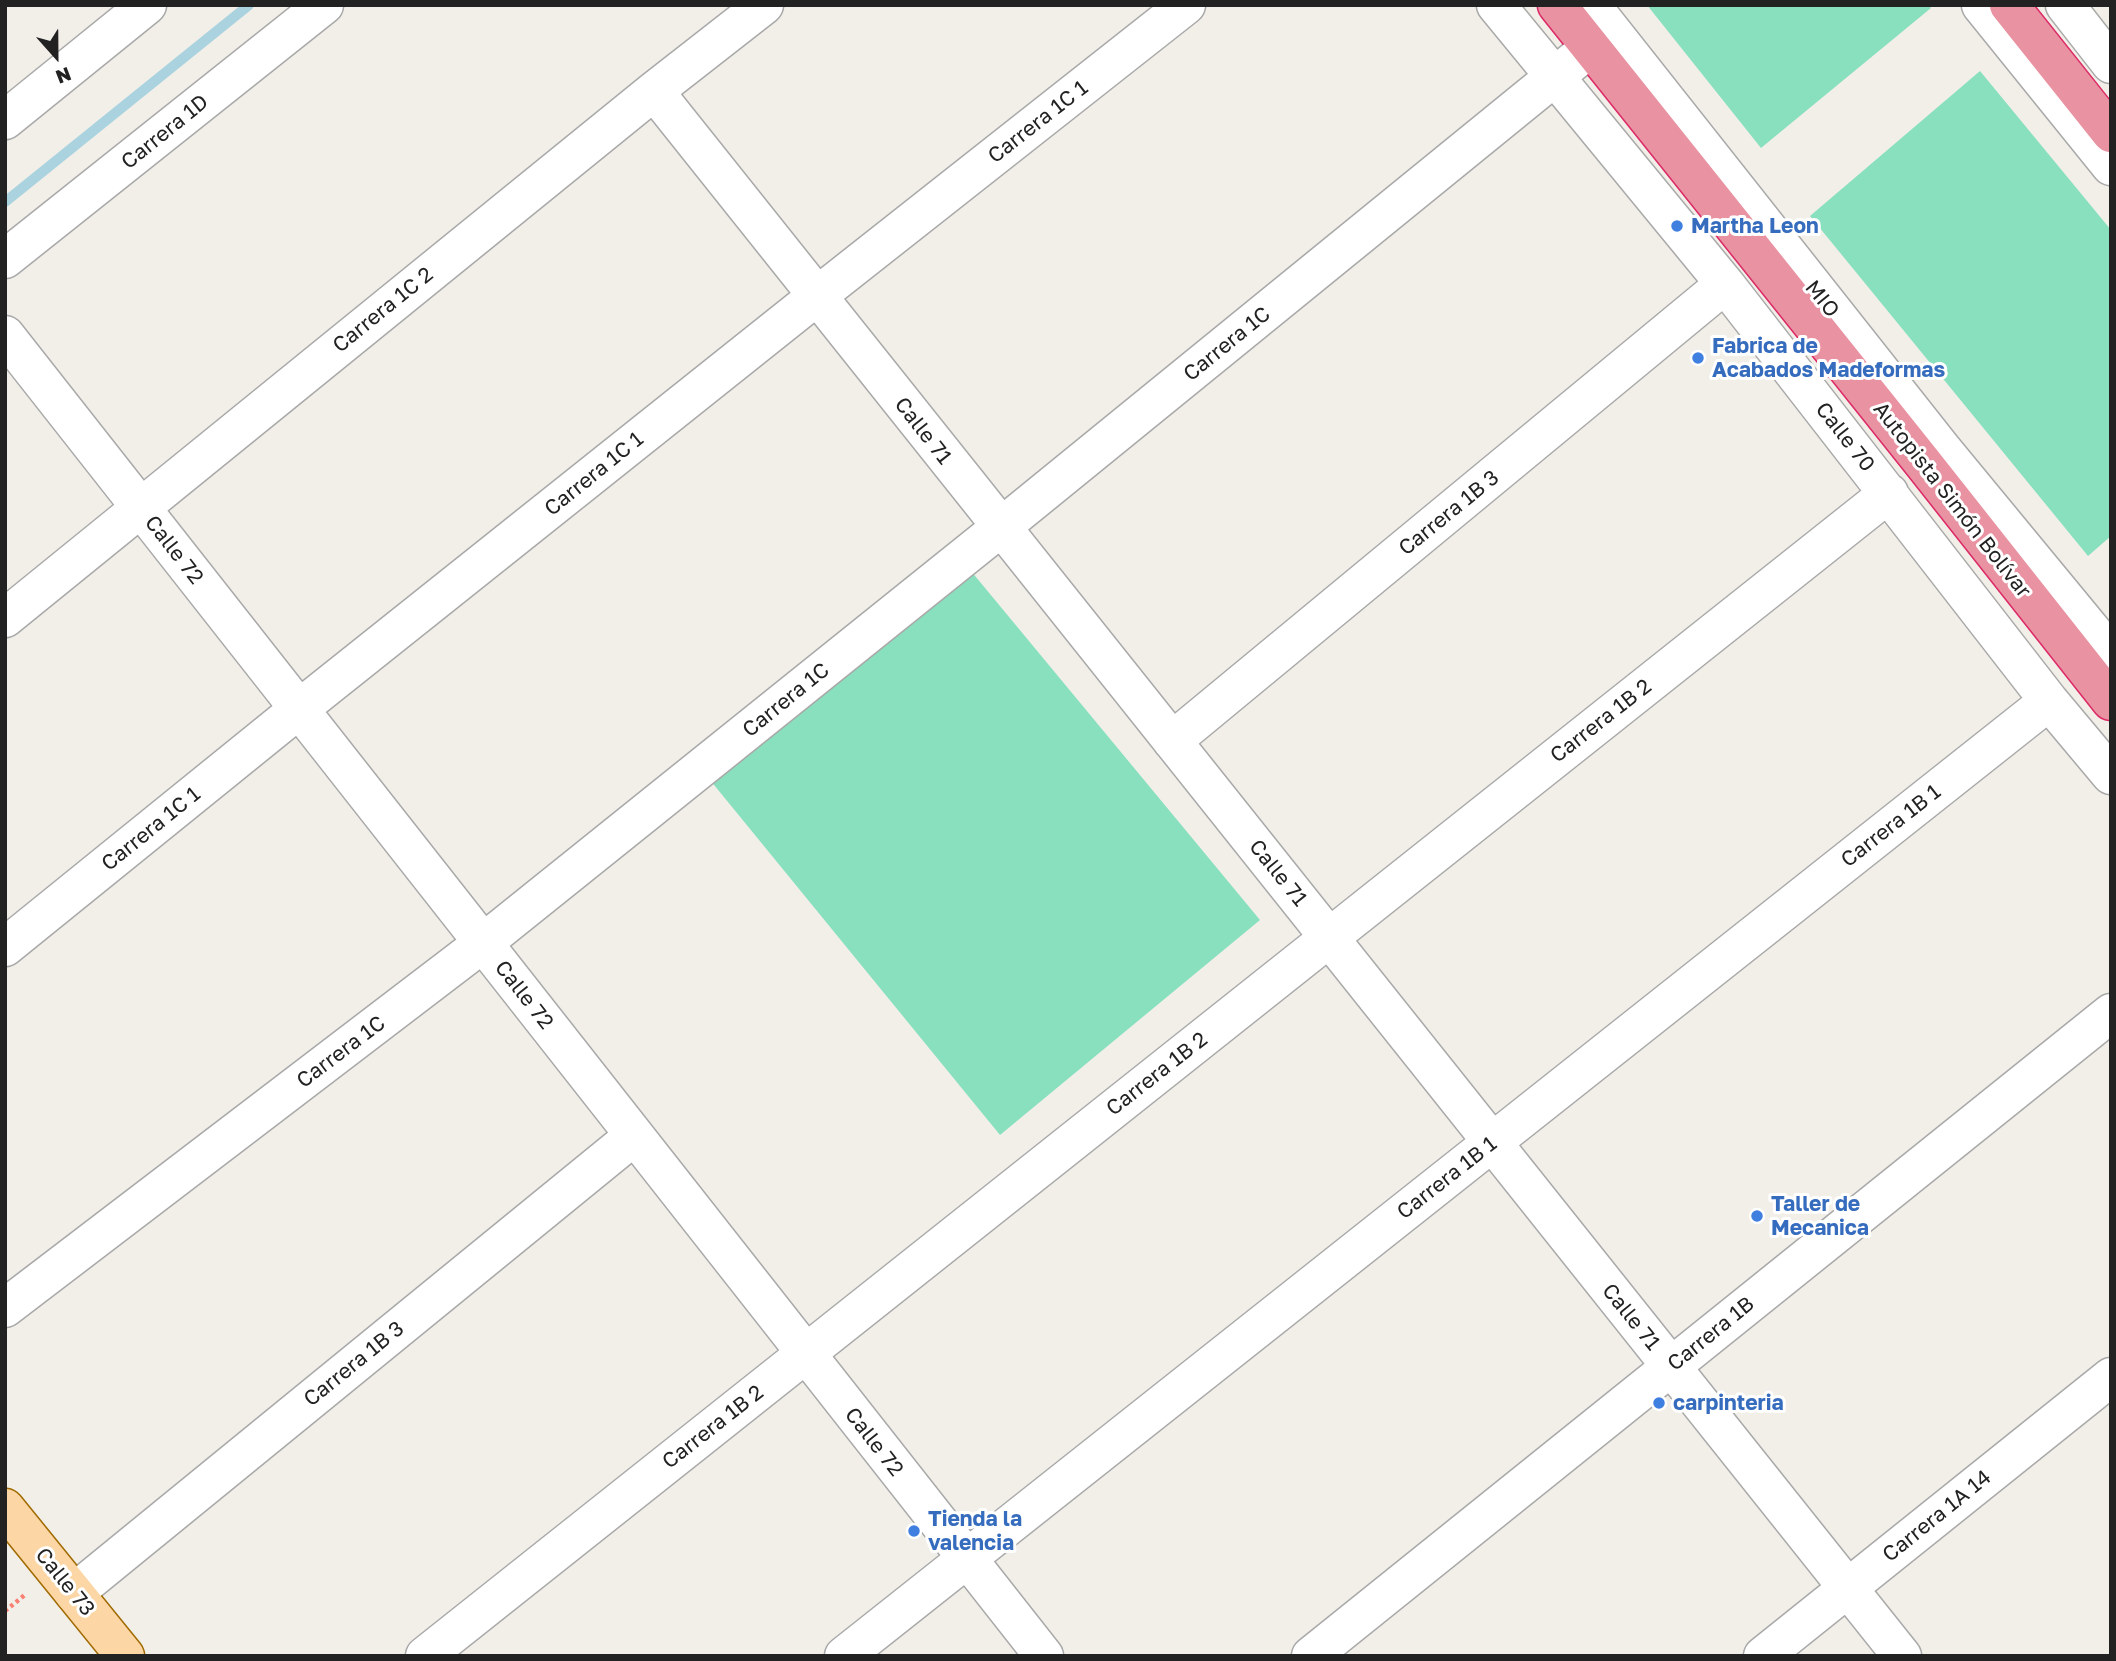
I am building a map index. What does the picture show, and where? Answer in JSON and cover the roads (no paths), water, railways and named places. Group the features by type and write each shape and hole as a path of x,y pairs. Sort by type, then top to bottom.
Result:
{"highway":[{"name":"Autopista Simón Bolívar","path":"1557,5 2111,701"},
{"path":"2009,5 2111,133"}],"main road":[{"name":"Calle 73","path":"5,1508 125,1656"}],"street":[{"path":"5,120 147,5"},
{"name":"Carrera 1D","path":"5,259 324,5"},
{"name":"Carrera 1C 2","path":"5,618 653,91 764,5"},
{"name":"Carrera 1C 1","path":"5,947 299,709 1186,5"},
{"name":"Calle 70","path":"1496,5 1725,285 2049,701 2111,775"},
{"name":"MIO","path":"1591,5 1915,416 2111,654"},
{"path":"1981,5 2111,166"},
{"path":"2074,8 2111,64"},
{"name":"Carrera 1C","path":"5,1308 483,943 1000,528 1591,47"},
{"name":"Calle 71","path":"653,91 1902,1656"},
{"name":"Carrera 1B 3","path":"1172,741 1725,285"},
{"name":"Calle 72","path":"5,335 1044,1656"},
{"name":"Carrera 1B 2","path":"425,1656 1889,493"},
{"name":"Carrera 1B 1","path":"844,1656 2049,701"},
{"name":"Carrera 1B","path":"1311,1656 2111,1013"},
{"name":"Carrera 1B 3","path":"74,1592 634,1136"},
{"name":"Carrera 1A 14","path":"1763,1656 2111,1377"}],"waterway":[{"path":"5,202 249,5"}],"place":[{"name":"Martha Leon","path":"1677,226"},
{"name":"Fabrica de Acabados Madeformas","path":"1698,358"},
{"name":"Taller de Mecanica","path":"1757,1216"},
{"name":"carpinteria","path":"1659,1403"},
{"name":"Tienda la valencia","path":"914,1531"}]}
